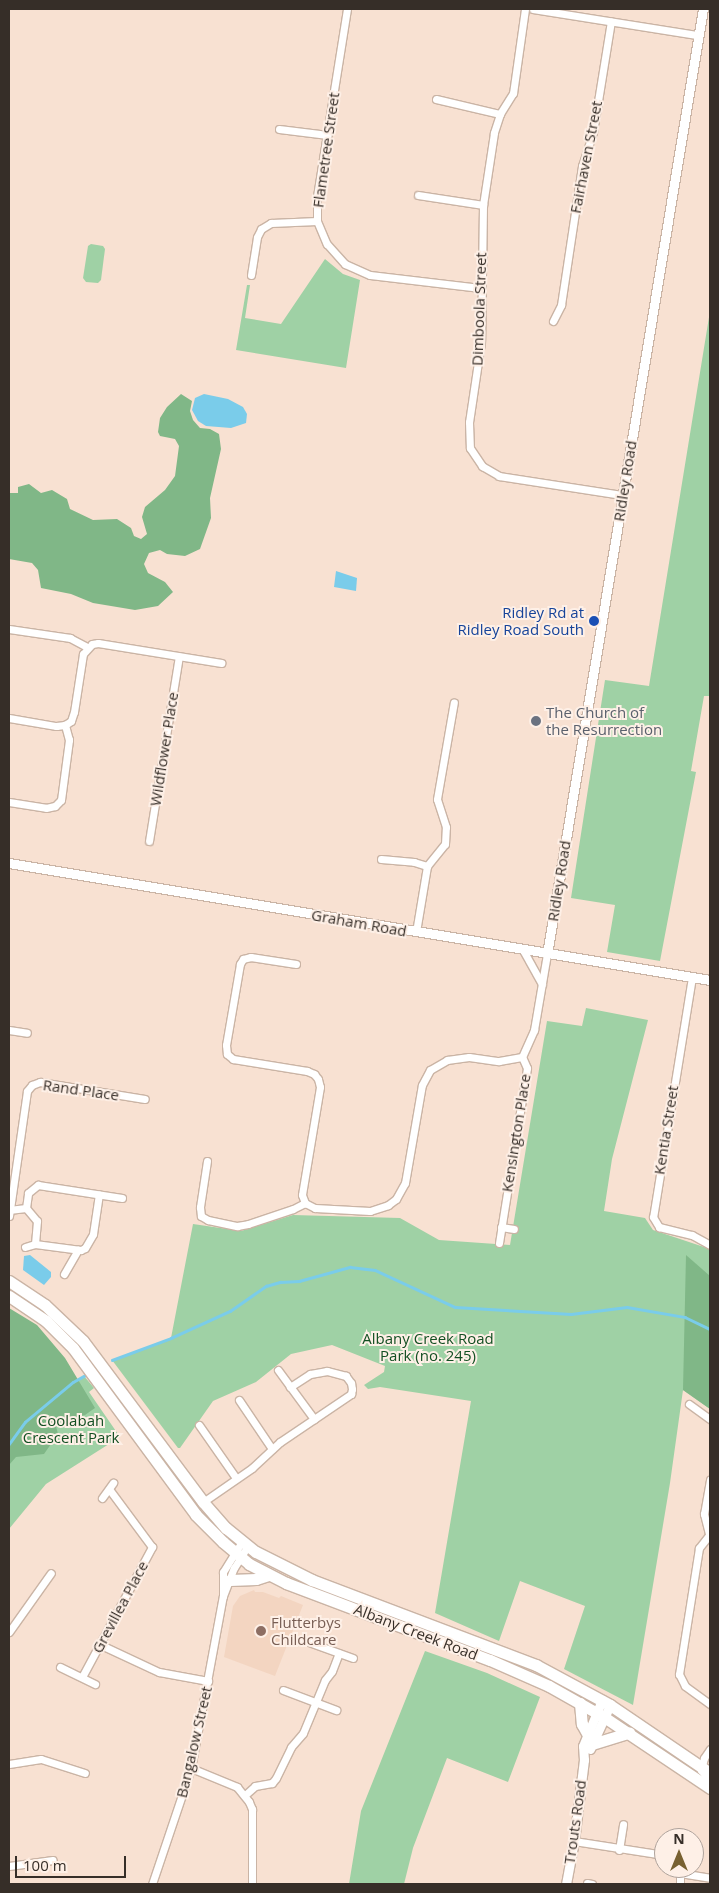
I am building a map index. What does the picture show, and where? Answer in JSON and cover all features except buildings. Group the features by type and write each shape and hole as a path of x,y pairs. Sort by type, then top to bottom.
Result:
{"main road":[{"name":"Albany Creek Road","path":"9,1281 50,1309 88,1346 203,1502 245,1544 266,1558 299,1574 525,1660 606,1702 706,1770"},
{"name":"Albany Creek Road","path":"9,1296 46,1321 76,1352 196,1515 237,1555 268,1575 490,1660 549,1686 600,1714 710,1788"},
{"path":"230,1580 256,1579 268,1575"},
{"path":"580,1703 582,1724 589,1738 629,1733"}],"street":[{"name":"Flametree Street","path":"347,9 317,197 317,221 327,244 345,264 370,275 480,288"},
{"name":"Dimboola Street","path":"525,9 513,93 500,114 494,133 483,205 480,288 481,342 468,434 470,448 476,460 499,476 622,495"},
{"path":"534,9 698,35"},
{"name":"Ridley Road","path":"546,954 703,9"},
{"name":"Fairhaven Street","path":"553,321 560,305 582,166 593,132 611,22"},
{"path":"436,99 500,114"},
{"path":"279,129 328,135"},
{"path":"418,195 483,205"},
{"path":"251,275 257,237 261,229 271,223 317,221"},
{"path":"9,629 70,638 87,647"},
{"path":"9,718 56,726 65,725 71,721 83,654 87,647 98,643 221,663"},
{"name":"Wildflower Place","path":"149,841 179,656"},
{"path":"416,932 427,866 445,844 446,827 437,799 454,702"},
{"path":"9,802 46,808 55,806 61,800 69,740 65,725"},
{"path":"381,859 414,862 427,866"},
{"name":"Graham Road","path":"9,863 710,980"},
{"path":"523,950 542,984"},
{"name":"Kensington Place","path":"499,1243 526,1068 522,1057 531,1041 534,1030 546,954"},
{"path":"296,964 251,957 243,959 240,964 226,1045 228,1054 233,1059 307,1071 314,1074 318,1079 320,1087 302,1195 305,1203 315,1208 370,1211 388,1205 396,1199 405,1183 422,1085 430,1070 447,1060 469,1056 499,1061 522,1057"},
{"name":"Kentia Street","path":"692,977 653,1217 659,1228 692,1235 710,1245"},
{"path":"9,1030 27,1033"},
{"name":"Rand Place","path":"9,1216 27,1091 32,1085 40,1082 145,1099"},
{"path":"207,1160 200,1207 201,1216 208,1220 237,1226 293,1210 305,1203"},
{"path":"35,1244 37,1221 26,1208 28,1192 38,1185 122,1198"},
{"path":"25,1248 35,1244 78,1250 85,1248 91,1240 99,1194"},
{"path":"9,1210 26,1208"},
{"path":"501,1227 514,1229"},
{"path":"64,1274 78,1250"},
{"path":"278,1370 314,1419"},
{"path":"203,1502 272,1449 351,1394 351,1382 346,1376 336,1372 310,1374 290,1387"},
{"path":"239,1400 272,1449"},
{"path":"689,1404 710,1418"},
{"path":"199,1425 236,1478"},
{"path":"710,1480 704,1514 710,1534 699,1548 679,1674 685,1686 710,1704"},
{"name":"Grevillea Place","path":"82,1677 101,1645 152,1547 111,1486 102,1498"},
{"name":"Bangalow Street","path":"152,1884 191,1768 223,1596 223,1572 245,1544"},
{"name":"Bangalow Street","path":"223,1596 237,1555"},
{"path":"9,1632 51,1573"},
{"path":"303,1640 353,1658"},
{"path":"101,1645 159,1672 208,1681"},
{"path":"245,1795 255,1786 272,1783 276,1778 291,1748 303,1733 325,1680 332,1671 339,1653"},
{"path":"60,1666 95,1684"},
{"path":"283,1690 336,1710"},
{"name":"Trouts Road","path":"566,1884 574,1841 584,1760 589,1738 606,1702"},
{"path":"710,1749 706,1770 702,1774 709,1780 710,1788"},
{"path":"9,1764 41,1759 85,1773"},
{"path":"191,1768 226,1781 245,1795 252,1809 252,1884"},
{"path":"619,1850 623,1824"},
{"path":"574,1841 619,1850 654,1854"},
{"path":"9,1866 53,1860"}],"shaded area":[{"name":"Flutterbys Childcare","path":"254,1590 255,1592 263,1592 279,1598 281,1596 303,1605 275,1676 224,1657 233,1606 240,1596"}],"green space":[{"path":"91,244 103,246 105,249 101,280 98,283 86,282 83,278 88,246"},
{"path":"325,259 343,274 360,280 346,368 236,350 247,285 250,285 245,318 281,324"},
{"path":"710,311 710,696 704,696 691,771 696,772 660,961 607,952 615,905 571,898 605,680 649,686"},
{"path":"181,394 192,401 190,411 193,420 200,428 210,429 219,434 221,449 210,498 211,518 200,549 185,556 167,554 160,550 149,553 144,564 148,573 165,582 173,592 158,606 135,610 93,603 71,594 41,588 38,570 32,563 9,559 9,493 18,493 18,487 29,484 41,493 52,490 67,499 70,509 93,520 117,519 131,528 134,536 141,539 147,534 142,517 145,507 165,490 175,476 179,446 175,439 160,436 158,432 160,418 167,407"},
{"name":"Albany Creek Road Park (no. 245)","path":"586,1008 648,1020 612,1159 604,1211 645,1218 653,1230 710,1249 710,1409 683,1390 670,1483 633,1705 564,1669 585,1606 520,1581 499,1641 435,1613 471,1401 380,1387 368,1389 364,1385 384,1372 385,1366 332,1345 291,1354 256,1382 213,1401 180,1448 178,1448 112,1360 171,1338 193,1224 241,1231 293,1215 400,1218 439,1240 510,1245 547,1021 582,1026"},
{"path":"686,1255 710,1276 710,1409 683,1390"},
{"path":"9,1308 37,1325 65,1358 95,1408 85,1415 55,1422 58,1434 44,1454 16,1457 9,1465"},
{"name":"Coolabah Crescent Park","path":"84,1376 94,1388 89,1392 120,1437 46,1484 9,1529 9,1444 73,1382"},
{"path":"425,1651 487,1673 540,1697 508,1782 447,1758 413,1848 404,1884 349,1884 361,1811"}],"water":[{"path":"204,394 228,399 243,407 247,414 246,423 231,428 206,426 198,421 192,410 195,398"},
{"path":"336,571 357,578 356,591 334,587"},
{"path":"30,1255 51,1272 51,1277 44,1285 23,1270 24,1256"}],"waterway":[{"path":"112,1360 171,1338 230,1311 266,1286 280,1282 299,1281 350,1267 375,1270 455,1307 571,1314 627,1307 685,1317 710,1329"},
{"path":"9,1444 25,1422 73,1382 84,1376"}],"place":[{"name":"Ridley Rd at Ridley Road South","path":"594,621"},
{"name":"The Church of the Resurrection","path":"536,721"},
{"name":"Flutterbys Childcare","path":"261,1631"}]}
